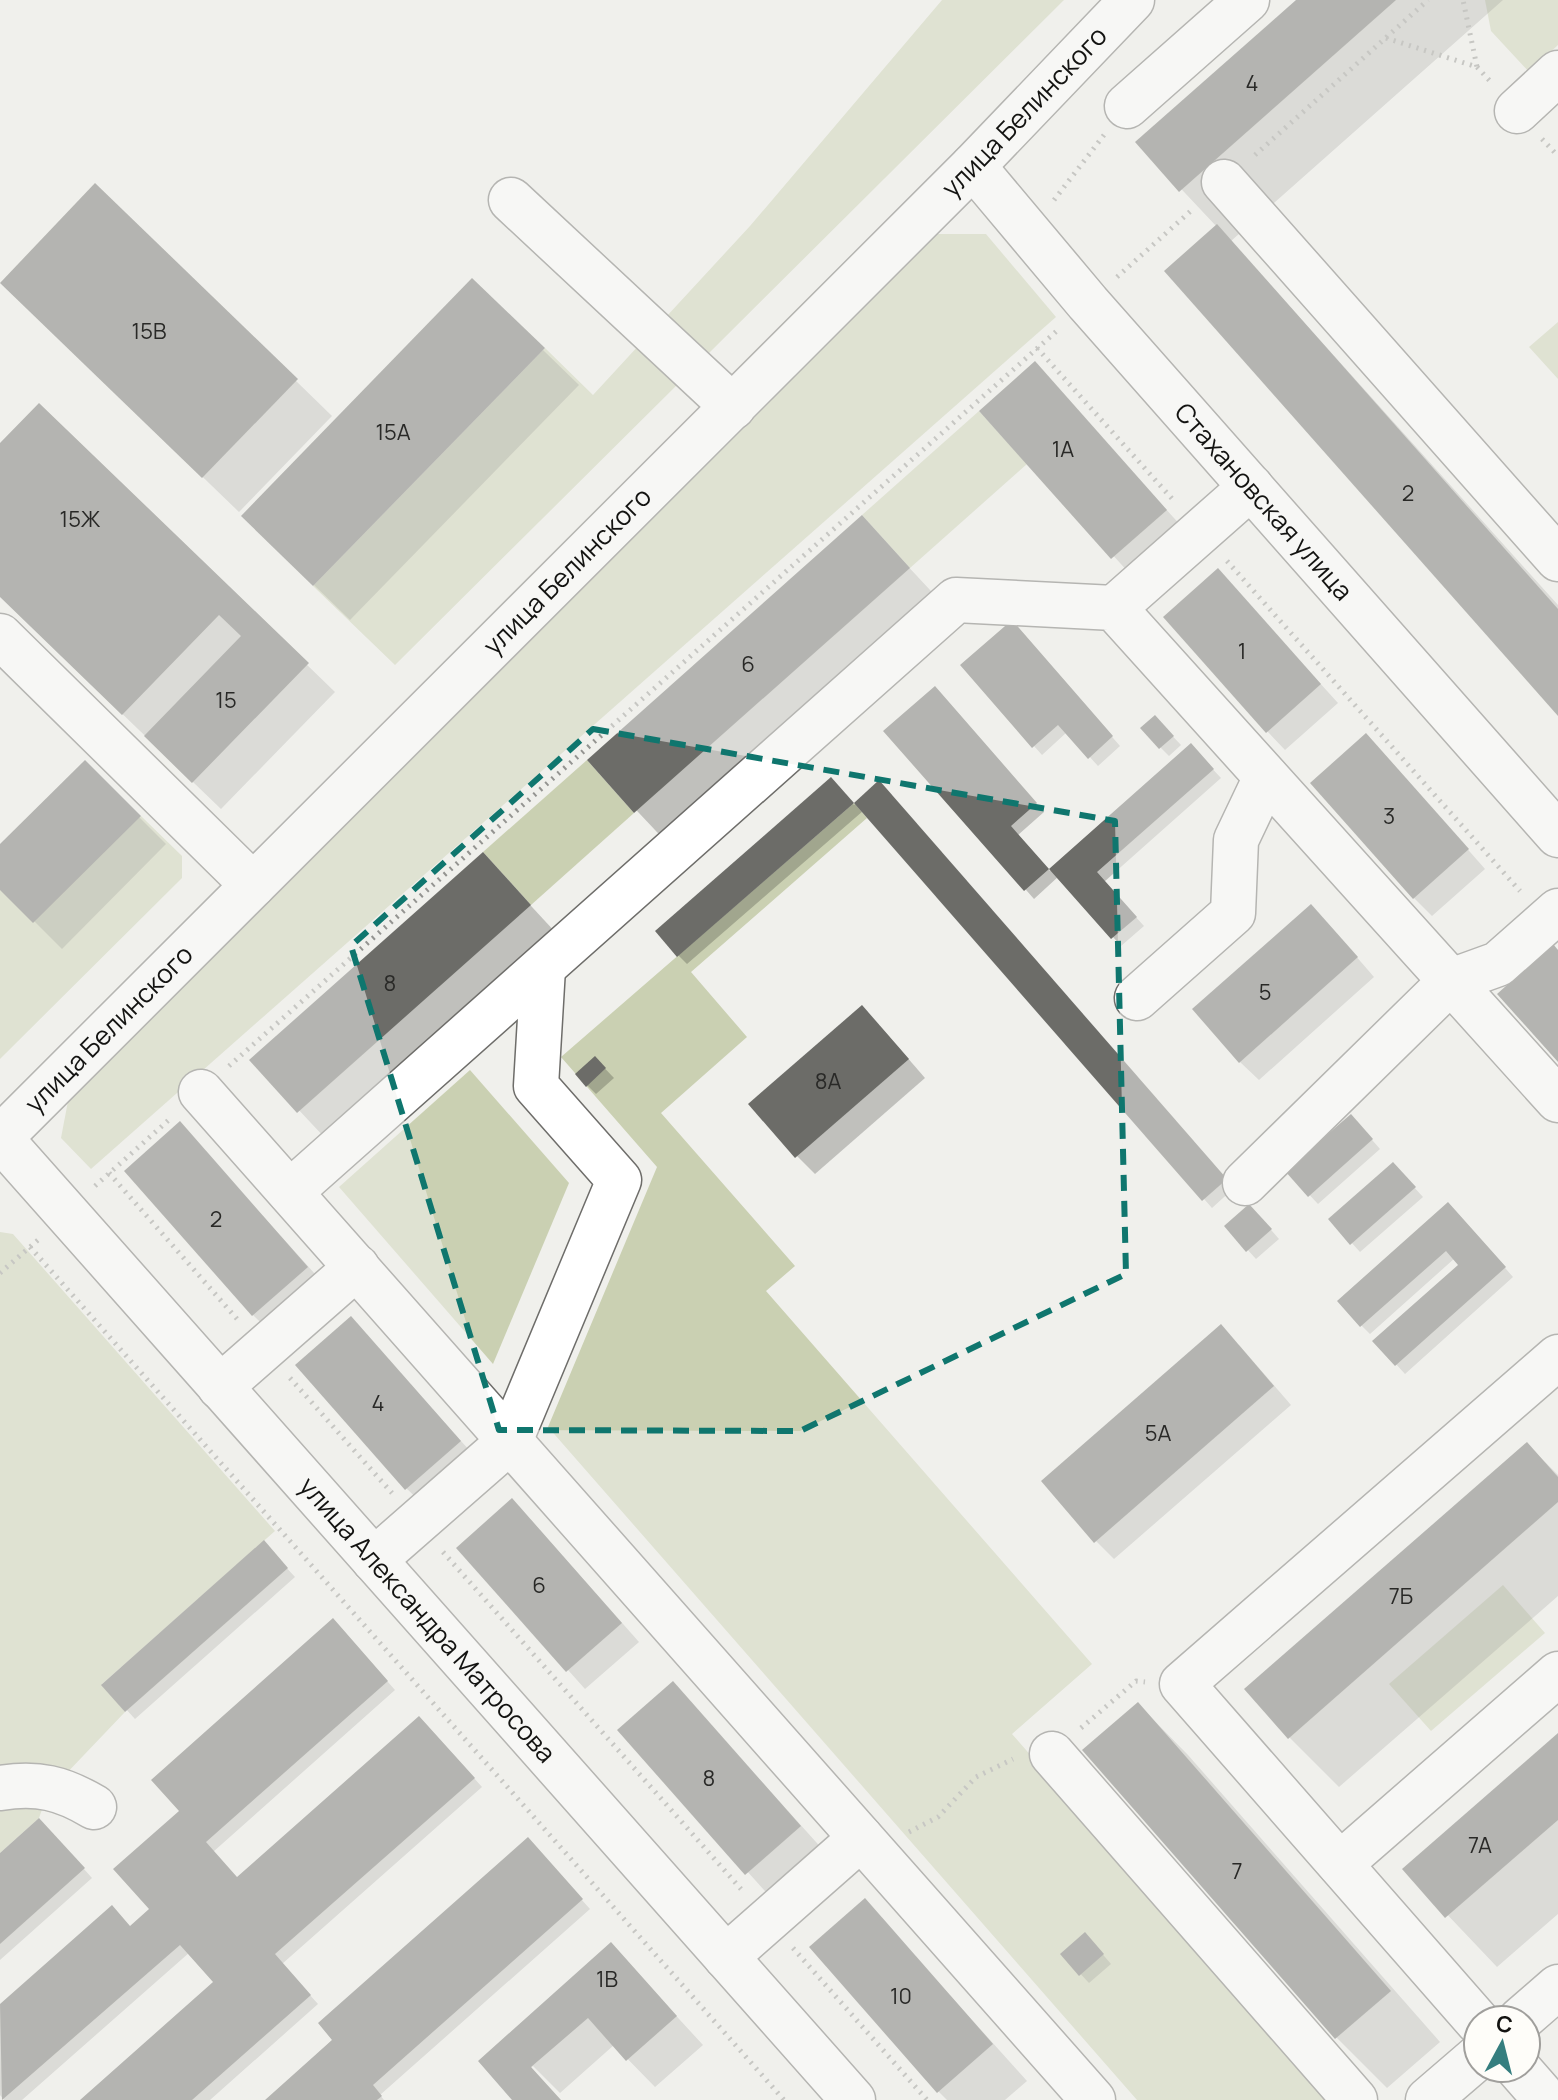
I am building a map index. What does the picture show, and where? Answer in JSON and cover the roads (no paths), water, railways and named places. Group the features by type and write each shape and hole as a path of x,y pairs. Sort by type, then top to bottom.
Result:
{"street":[{"name":"улица Белинского","path":"0,1138 973,166 1132,0"},
{"path":"1127,106 1247,0"},
{"path":"1517,111 1558,73"},
{"name":"Стахановская улица","path":"973,166 1088,303 1558,835"},
{"path":"1224,182 1558,559"},
{"path":"511,200 733,407"},
{"path":"290,1192 956,600 1114,608 1251,487"},
{"path":"1114,608 1558,1100"},
{"path":"0,636 253,885"},
{"path":"1137,998 1233,913 1236,840 1266,777"},
{"path":"1245,1183 1451,981 1498,964 1552,916"},
{"path":"374,1560 510,1441 619,1180 536,1086 543,968"},
{"path":"201,1092 1093,2100"},
{"name":"улица Александра Матросова","path":"0,1138 853,2100"},
{"path":"220,1387 357,1267"},
{"path":"1462,2004 1182,1684 1558,1357"},
{"path":"1340,1864 1558,1674"},
{"path":"1052,1754 1355,2100"},
{"path":"0,1788 30,1783 65,1790 94,1807"},
{"path":"726,1957 861,1838"},
{"path":"1538,2004 1558,1987"},
{"path":"1428,2100 1462,2071"},
{"path":"1532,2084 1546,2100"}]}
